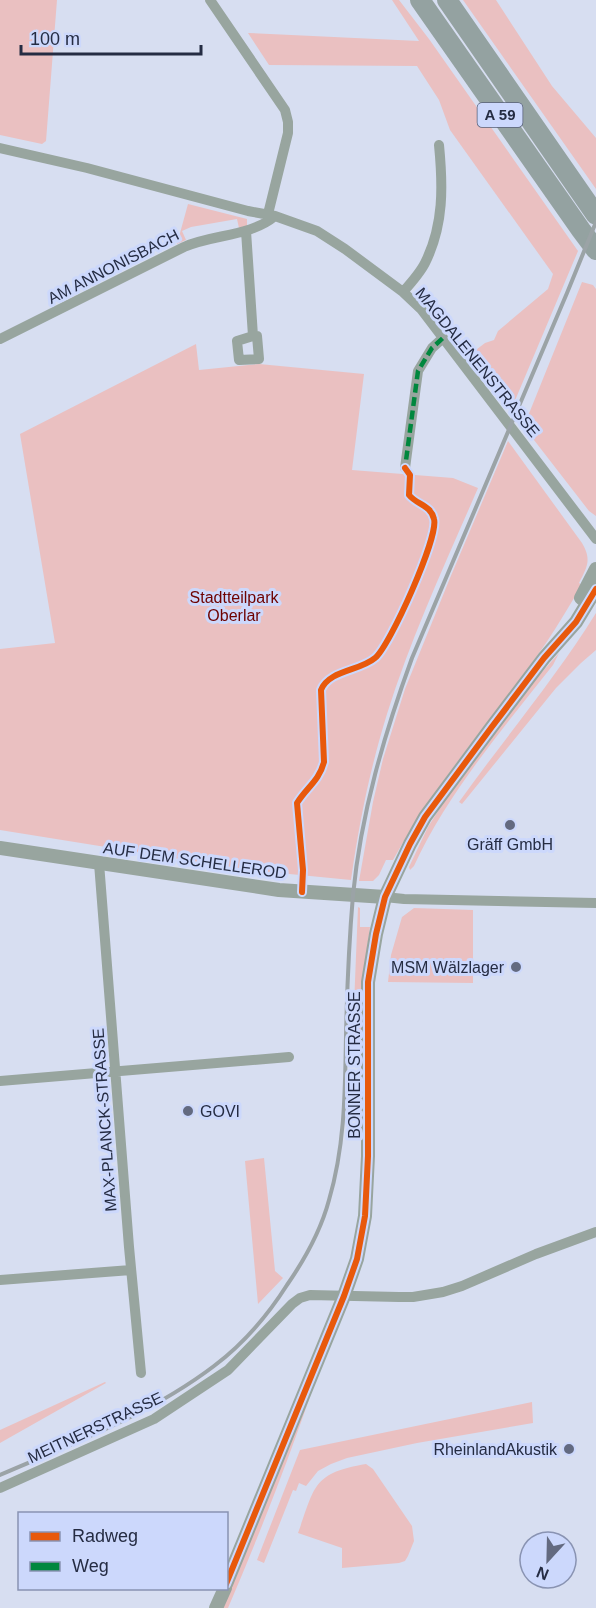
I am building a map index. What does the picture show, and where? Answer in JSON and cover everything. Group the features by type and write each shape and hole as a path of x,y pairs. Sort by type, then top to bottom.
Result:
{"highway":[{"name":"A 59","path":"420,0 580,231 596,250"},
{"name":"A 59","path":"447,0 593,211"}],"street":[{"path":"210,0 285,110 288,133 272,215"},
{"path":"403,292 425,264 436,237 442,204 439,145"},
{"name":"MAGDALENENSTRASSE","path":"0,148 272,215 317,231 368,265 421,309 596,539"},
{"name":"AM ANNONISBACH","path":"0,339 184,247 195,242 246,231 269,221 272,215"},
{"path":"246,231 253,336"},
{"path":"405,468 418,371 432,348 443,338"},
{"name":"BONNER STRASSE","path":"544,658 576,608 596,569"},
{"name":"BONNER STRASSE","path":"228,1579 357,1259 365,1216 368,1156 368,982 376,934 386,897 410,844 425,818 544,658 576,622 596,589"},
{"name":"AUF DEM SCHELLEROD","path":"0,848 279,890 386,897"},
{"name":"MAX-PLANCK-STRASSE","path":"99,863 141,1373"},
{"path":"386,897 596,903"},
{"path":"0,1081 289,1057"},
{"name":"MEITNERSTRASSE","path":"0,1488 154,1419 228,1370 300,1298 310,1295 412,1297 442,1292 596,1232"},
{"path":"0,1280 131,1270"},
{"path":"216,1608 224,1590"}],"green space":[{"path":"0,0 57,0 46,141 42,144 0,135"},
{"path":"392,0 399,0 429,39 578,251 511,410 468,356 485,343 494,340 498,331 548,289 553,274 450,130 439,100 417,66 269,65 248,33 419,41"},
{"path":"463,0 496,0 552,86 596,138 596,189"},
{"path":"188,204 247,219 247,226 239,228 237,219 191,227 182,231 186,240 177,244"},
{"path":"582,282 593,285 596,289 596,516 589,511 527,431 533,420 528,416"},
{"name":"Stadtteilpark Oberlar","path":"196,344 199,370 259,364 364,374 352,470 453,478 478,488 441,572 396,685 375,755 351,880 224,866 0,830 0,649 55,643 20,434"},
{"path":"508,441 582,543 588,559 579,583 582,585 527,670 428,803 393,860 386,860 379,875 373,881 359,881 383,759 405,689"},
{"path":"596,613 596,650 556,688 462,804 459,802 546,685"},
{"path":"559,653 553,665 460,787 410,870 409,867 428,827 447,797 535,680"},
{"path":"358,907 360,908 360,927 370,927 364,970 362,1031 353,1030"},
{"path":"414,908 473,910 473,983 388,982 391,955 402,917"},
{"path":"264,1158 275,1271 283,1278 258,1304 245,1161"},
{"path":"106,1383 0,1443 0,1430"},
{"path":"311,1394 250,1555 228,1608 223,1608 245,1552"},
{"path":"532,1402 533,1423 347,1458 318,1471 306,1486 299,1483 296,1491 293,1490 264,1563 257,1560 300,1450"},
{"path":"366,1464 373,1469 412,1526 414,1541 405,1561 342,1568 342,1548 298,1533 308,1504 318,1485 335,1472"}],"railway":[{"path":"0,1475 83,1440 138,1413 190,1383 214,1366 245,1339 272,1307 312,1244 326,1211 341,1139 353,895 362,834 375,775 412,658 596,222"}],"marked path":[{"path":"408,472 405,468 418,371 432,348 443,338"}],"cycle path":[{"path":"302,892 303,870 297,803 316,779 324,762 321,690 331,678 369,662 382,649 412,590 434,529 434,519 430,511 409,495 410,475 405,468"},
{"path":"228,1579 357,1259 365,1216 368,1156 368,982 385,897 425,817 544,658 576,622 596,589"}],"place":[{"name":"Gräff GmbH","path":"510,825"},
{"name":"MSM Wälzlager","path":"516,967"},
{"name":"GOVI","path":"188,1111"},
{"name":"RheinlandAkustik","path":"569,1449"}]}
